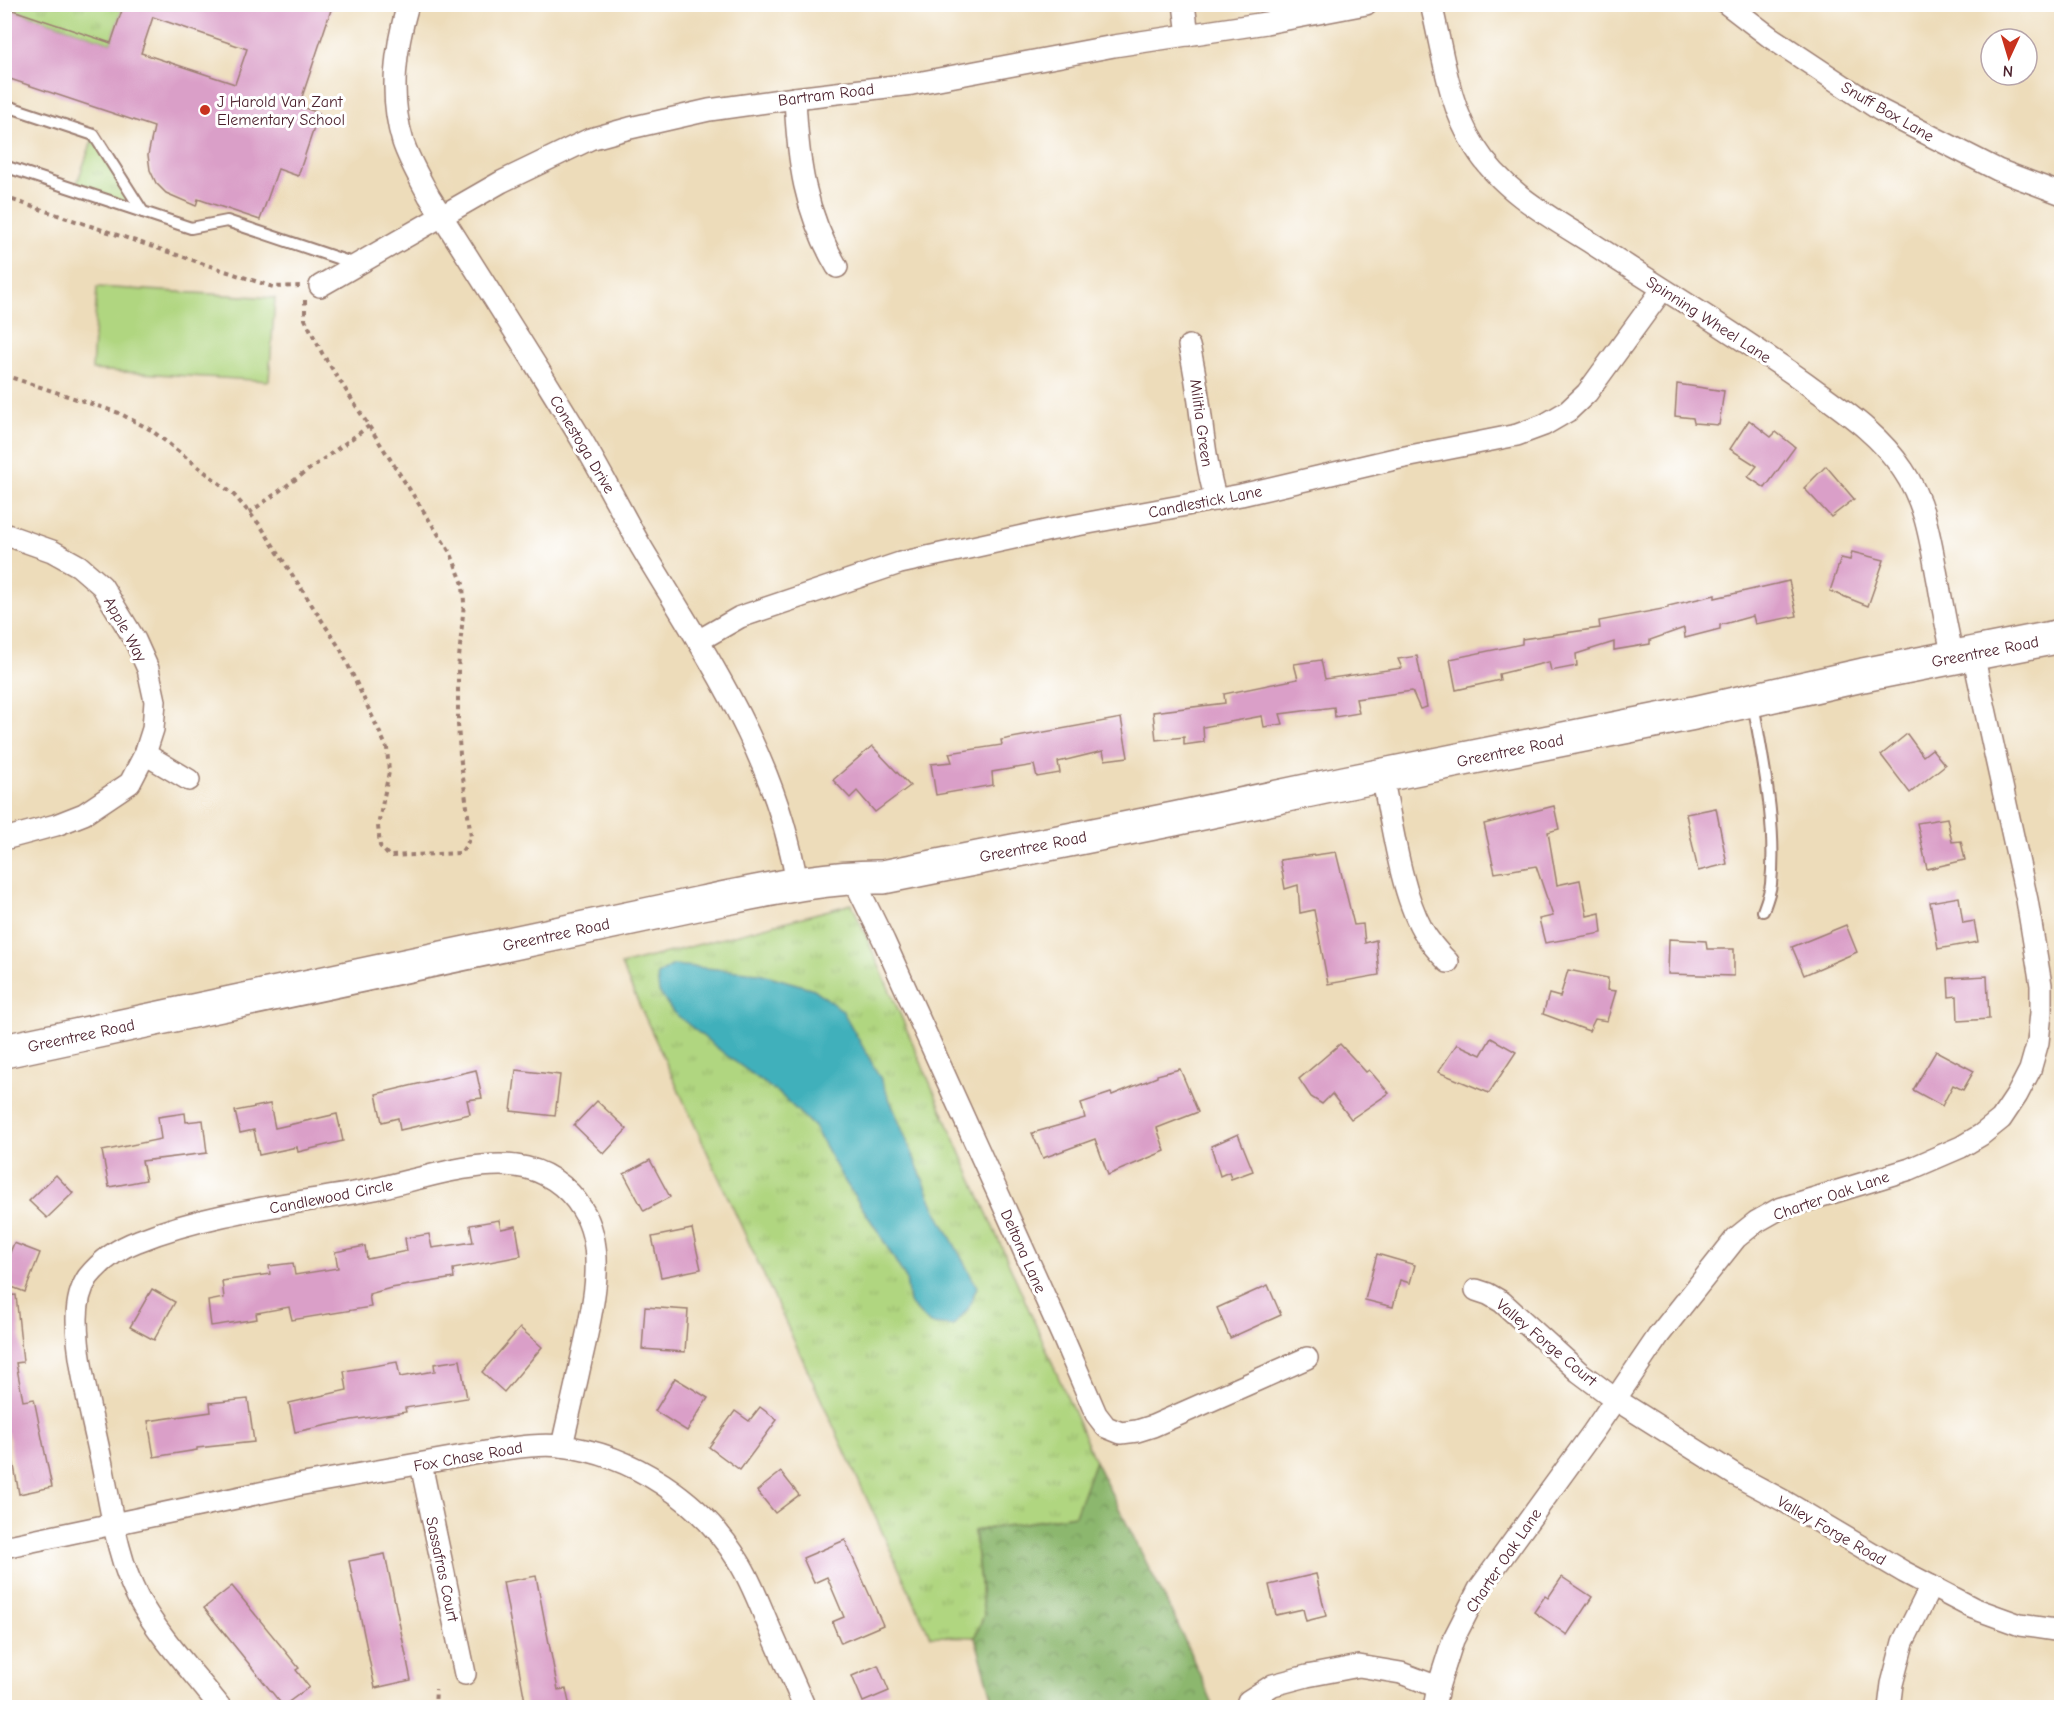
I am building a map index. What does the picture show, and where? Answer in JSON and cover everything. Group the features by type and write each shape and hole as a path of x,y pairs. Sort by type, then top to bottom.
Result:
{"main road":[{"name":"Greentree Road","path":"4,1051 797,884 852,876 882,877 1129,829 1753,699 1829,681 2061,636"}],"street":[{"name":"Conestoga Drive","path":"408,4 393,82 396,113 404,143 416,170 443,218 583,442 638,542 732,699 762,759 780,810 792,852 797,884"},
{"path":"1184,4 1188,35"},
{"name":"Bartram Road","path":"313,286 358,265 501,183 590,139 669,118 795,98 912,84 994,68 1297,18 1366,4"},
{"name":"Spinning Wheel Lane","path":"1431,4 1447,75 1460,115 1474,145 1488,166 1507,185 1553,219 1662,290 1751,344 1837,405 1862,425 1903,470 1917,496 1927,522 1963,656"},
{"name":"Snuff Box Lane","path":"1727,4 1770,37 1880,110 1998,170 2061,194"},
{"path":"795,98 798,148 805,190 819,235 837,267"},
{"name":"Candlestick Lane","path":"698,641 740,617 900,563 1050,530 1216,500 1395,459 1517,435 1544,425 1568,411 1587,393 1662,290"},
{"name":"Militia Green","path":"1189,346 1208,471 1216,500"},
{"name":"Apple Way","path":"4,534 52,551 79,566 102,586 135,640 148,669 155,701 153,729 145,754 130,783 84,814 56,825 4,839"},
{"name":"Charter Oak Lane","path":"1436,1697 1453,1640 1479,1589 1659,1335 1736,1238 1756,1222 1779,1209 1910,1169 1960,1147 1981,1135 2001,1119 2018,1095 2030,1070 2038,1042 2041,1013 2037,957 2027,900 1963,656"},
{"path":"145,754 189,780"},
{"path":"1382,776 1412,909 1434,948 1448,962"},
{"name":"Deltona Lane","path":"852,876 884,941 1096,1414 1106,1427 1121,1433 1153,1426 1307,1358"},
{"name":"Candlewood Circle","path":"221,1707 169,1643 139,1599 127,1572 114,1524 78,1339 77,1317 79,1295 87,1279 118,1250 139,1240 198,1223 470,1169 517,1166 548,1176 557,1181 584,1211 596,1252 593,1300 562,1446"},
{"name":"Valley Forge Court","path":"1476,1290 1502,1302 1579,1372 1615,1399"},
{"name":"Valley Forge Road","path":"1615,1399 1737,1476 1931,1586 1996,1618 2020,1626 2061,1631"},
{"name":"Fox Chase Road","path":"4,1547 297,1485 528,1445 562,1446 616,1460 645,1473 672,1490 720,1535 739,1562 754,1591 805,1707"},
{"name":"Sassafras Court","path":"421,1464 465,1674"},
{"path":"1889,1707 1892,1684 1903,1642 1931,1586"},
{"path":"1248,1701 1273,1685 1359,1666 1401,1673 1436,1697"}],"lane":[{"path":"4,105 94,135 143,212"},
{"path":"4,166 191,228 226,221 358,265"},
{"path":"1753,699 1766,774 1772,844 1771,886 1763,912"}],"path":[{"path":"4,196 273,287 313,286 306,319 322,353 450,554 463,584 464,603 458,669 458,724 471,837 461,853 389,856 380,846 378,826 389,772 387,748 341,650 260,525 233,494 152,430 119,413 4,375"},
{"path":"249,513 369,426"},
{"path":"435,1707 436,1689"}],"green space":[{"path":"5,4 124,5 111,43 5,7"},
{"path":"94,135 143,212 75,189"},
{"path":"97,287 275,298 269,381 92,370"},
{"path":"852,904 1095,1461 1076,1515 974,1531 984,1615 975,1637 930,1636 621,965"},
{"path":"1095,1461 1177,1623 1214,1707 995,1707 975,1637 984,1615 974,1531 1075,1515"}],"water":[{"path":"673,965 759,973 814,989 842,1010 882,1081 934,1206 977,1287 968,1309 953,1326 930,1324 909,1303 906,1279 842,1177 814,1127 782,1096 673,1012 659,992 657,975"}],"building":[{"name":"J Harold Van Zant Elementary School","path":"124,4 333,4 299,106 319,113 298,176 278,169 260,220 198,199 196,206 166,193 156,183 150,170 148,155 154,127 4,77 4,7 111,43","holes":["153,17 247,49 235,84 141,53"]},
{"path":"1677,384 1724,391 1719,425 1694,423 1693,418 1675,416"},
{"path":"1749,420 1771,437 1776,432 1795,447 1765,488 1748,477 1757,466 1730,449"},
{"path":"1826,466 1854,499 1831,517 1804,488"},
{"path":"1852,552 1884,560 1868,606 1830,591 1841,558 1850,560"},
{"path":"1789,581 1797,616 1755,624 1753,616 1720,625 1720,629 1685,638 1684,628 1650,640 1650,644 1614,650 1614,642 1576,654 1577,666 1551,671 1549,662 1499,674 1500,680 1456,690 1450,659 1522,644 1522,639 1600,628 1599,621"},
{"path":"1417,656 1427,707 1420,709 1412,691 1356,699 1359,713 1335,717 1334,707 1280,714 1283,724 1264,727 1262,716 1203,727 1204,742 1184,745 1184,737 1156,740 1153,712 1225,703 1224,694 1298,679 1294,664 1321,660 1325,679 1402,668 1398,659"},
{"path":"1121,718 1128,757 1105,760 1103,751 1058,762 1060,773 1037,777 1034,765 992,772 993,785 936,795 931,764 952,762 949,753 1002,745 1001,740"},
{"path":"1907,734 1923,756 1932,749 1945,765 1910,793 1881,755"},
{"path":"872,746 910,786 875,812 857,791 850,798 833,780"},
{"path":"1554,806 1559,829 1548,832 1557,885 1580,880 1587,916 1600,913 1602,933 1545,943 1539,919 1553,916 1536,866 1495,873 1484,824"},
{"path":"1716,808 1727,864 1698,871 1686,814"},
{"path":"1947,818 1952,842 1961,841 1965,860 1927,869 1917,823"},
{"path":"1336,852 1354,925 1363,924 1365,943 1376,940 1379,975 1328,984 1314,910 1300,913 1298,885 1285,889 1280,860"},
{"path":"1959,897 1963,923 1974,921 1978,942 1938,949 1930,902"},
{"path":"1846,925 1857,952 1804,975 1792,947"},
{"path":"1669,939 1706,941 1707,949 1734,949 1734,976 1668,974"},
{"path":"1568,970 1608,978 1607,990 1616,991 1607,1021 1595,1019 1589,1031 1543,1014 1549,994 1560,997"},
{"path":"1987,976 1989,1019 1958,1021 1957,996 1949,997 1948,978"},
{"path":"1491,1038 1516,1052 1489,1093 1438,1072 1457,1044 1481,1055"},
{"path":"1340,1044 1366,1072 1369,1070 1389,1093 1351,1119 1332,1094 1322,1104 1311,1097 1299,1079"},
{"path":"1936,1051 1974,1071 1963,1090 1953,1085 1942,1106 1913,1090"},
{"path":"1180,1069 1198,1112 1157,1128 1165,1151 1108,1175 1095,1139 1043,1158 1032,1133 1085,1118 1081,1103 1111,1093 1112,1095 1157,1077 1157,1075"},
{"path":"476,1070 482,1098 467,1100 470,1114 400,1130 398,1118 382,1122 376,1094"},
{"path":"516,1070 560,1075 555,1116 511,1111"},
{"path":"597,1101 627,1129 604,1154 574,1125"},
{"path":"270,1104 275,1128 337,1114 343,1141 298,1152 297,1147 259,1155 254,1130 240,1133 235,1111"},
{"path":"185,1113 186,1122 203,1120 207,1153 142,1161 146,1180 109,1187 102,1151 161,1139 158,1117"},
{"path":"1238,1134 1253,1171 1231,1179 1229,1172 1220,1176 1211,1146"},
{"path":"650,1160 670,1197 644,1211 624,1174"},
{"path":"56,1175 73,1193 47,1218 29,1201"},
{"path":"499,1220 501,1229 516,1226 521,1256 453,1269 454,1278 391,1288 369,1294 371,1307 292,1320 289,1307 256,1313 257,1319 211,1326 208,1301 224,1298 222,1281 270,1274 269,1266 293,1263 295,1275 338,1268 335,1252 365,1246 367,1259 407,1251 405,1238 429,1234 432,1248 473,1242 470,1225"},
{"path":"692,1229 701,1269 661,1277 652,1237"},
{"path":"14,1243 40,1253 25,1292 4,1284 4,1267"},
{"path":"1377,1254 1415,1265 1410,1283 1400,1280 1393,1307 1365,1300"},
{"path":"1268,1285 1281,1315 1230,1338 1217,1308"},
{"path":"152,1289 175,1302 154,1340 130,1327"},
{"path":"16,1295 23,1362 16,1363 23,1401 34,1399 52,1487 19,1494 8,1432 4,1433 4,1296"},
{"path":"645,1307 688,1310 685,1352 642,1349"},
{"path":"520,1328 542,1347 504,1392 482,1372"},
{"path":"460,1360 467,1398 405,1408 406,1412 295,1432 289,1403 347,1390 344,1371 397,1362 400,1377 435,1371 434,1364"},
{"path":"675,1378 708,1398 687,1431 655,1411"},
{"path":"248,1399 254,1442 197,1448 197,1450 154,1457 148,1421 211,1412 210,1403"},
{"path":"760,1407 777,1420 740,1470 709,1447 735,1411 749,1421"},
{"path":"781,1472 799,1495 775,1513 757,1491"},
{"path":"845,1540 883,1625 841,1643 832,1622 844,1617 827,1577 814,1583 803,1558"},
{"path":"385,1554 411,1680 375,1688 349,1561"},
{"path":"1316,1574 1326,1616 1306,1621 1303,1609 1276,1615 1269,1585"},
{"path":"536,1576 558,1690 566,1689 570,1707 526,1707 503,1582"},
{"path":"1562,1577 1592,1597 1567,1635 1534,1612 1545,1596 1548,1598"},
{"path":"232,1586 299,1668 296,1670 309,1687 283,1706 204,1608"},
{"path":"878,1665 889,1691 863,1702 852,1676"}],"place":[{"name":"J Harold Van Zant Elementary School","path":"205,110"}]}
